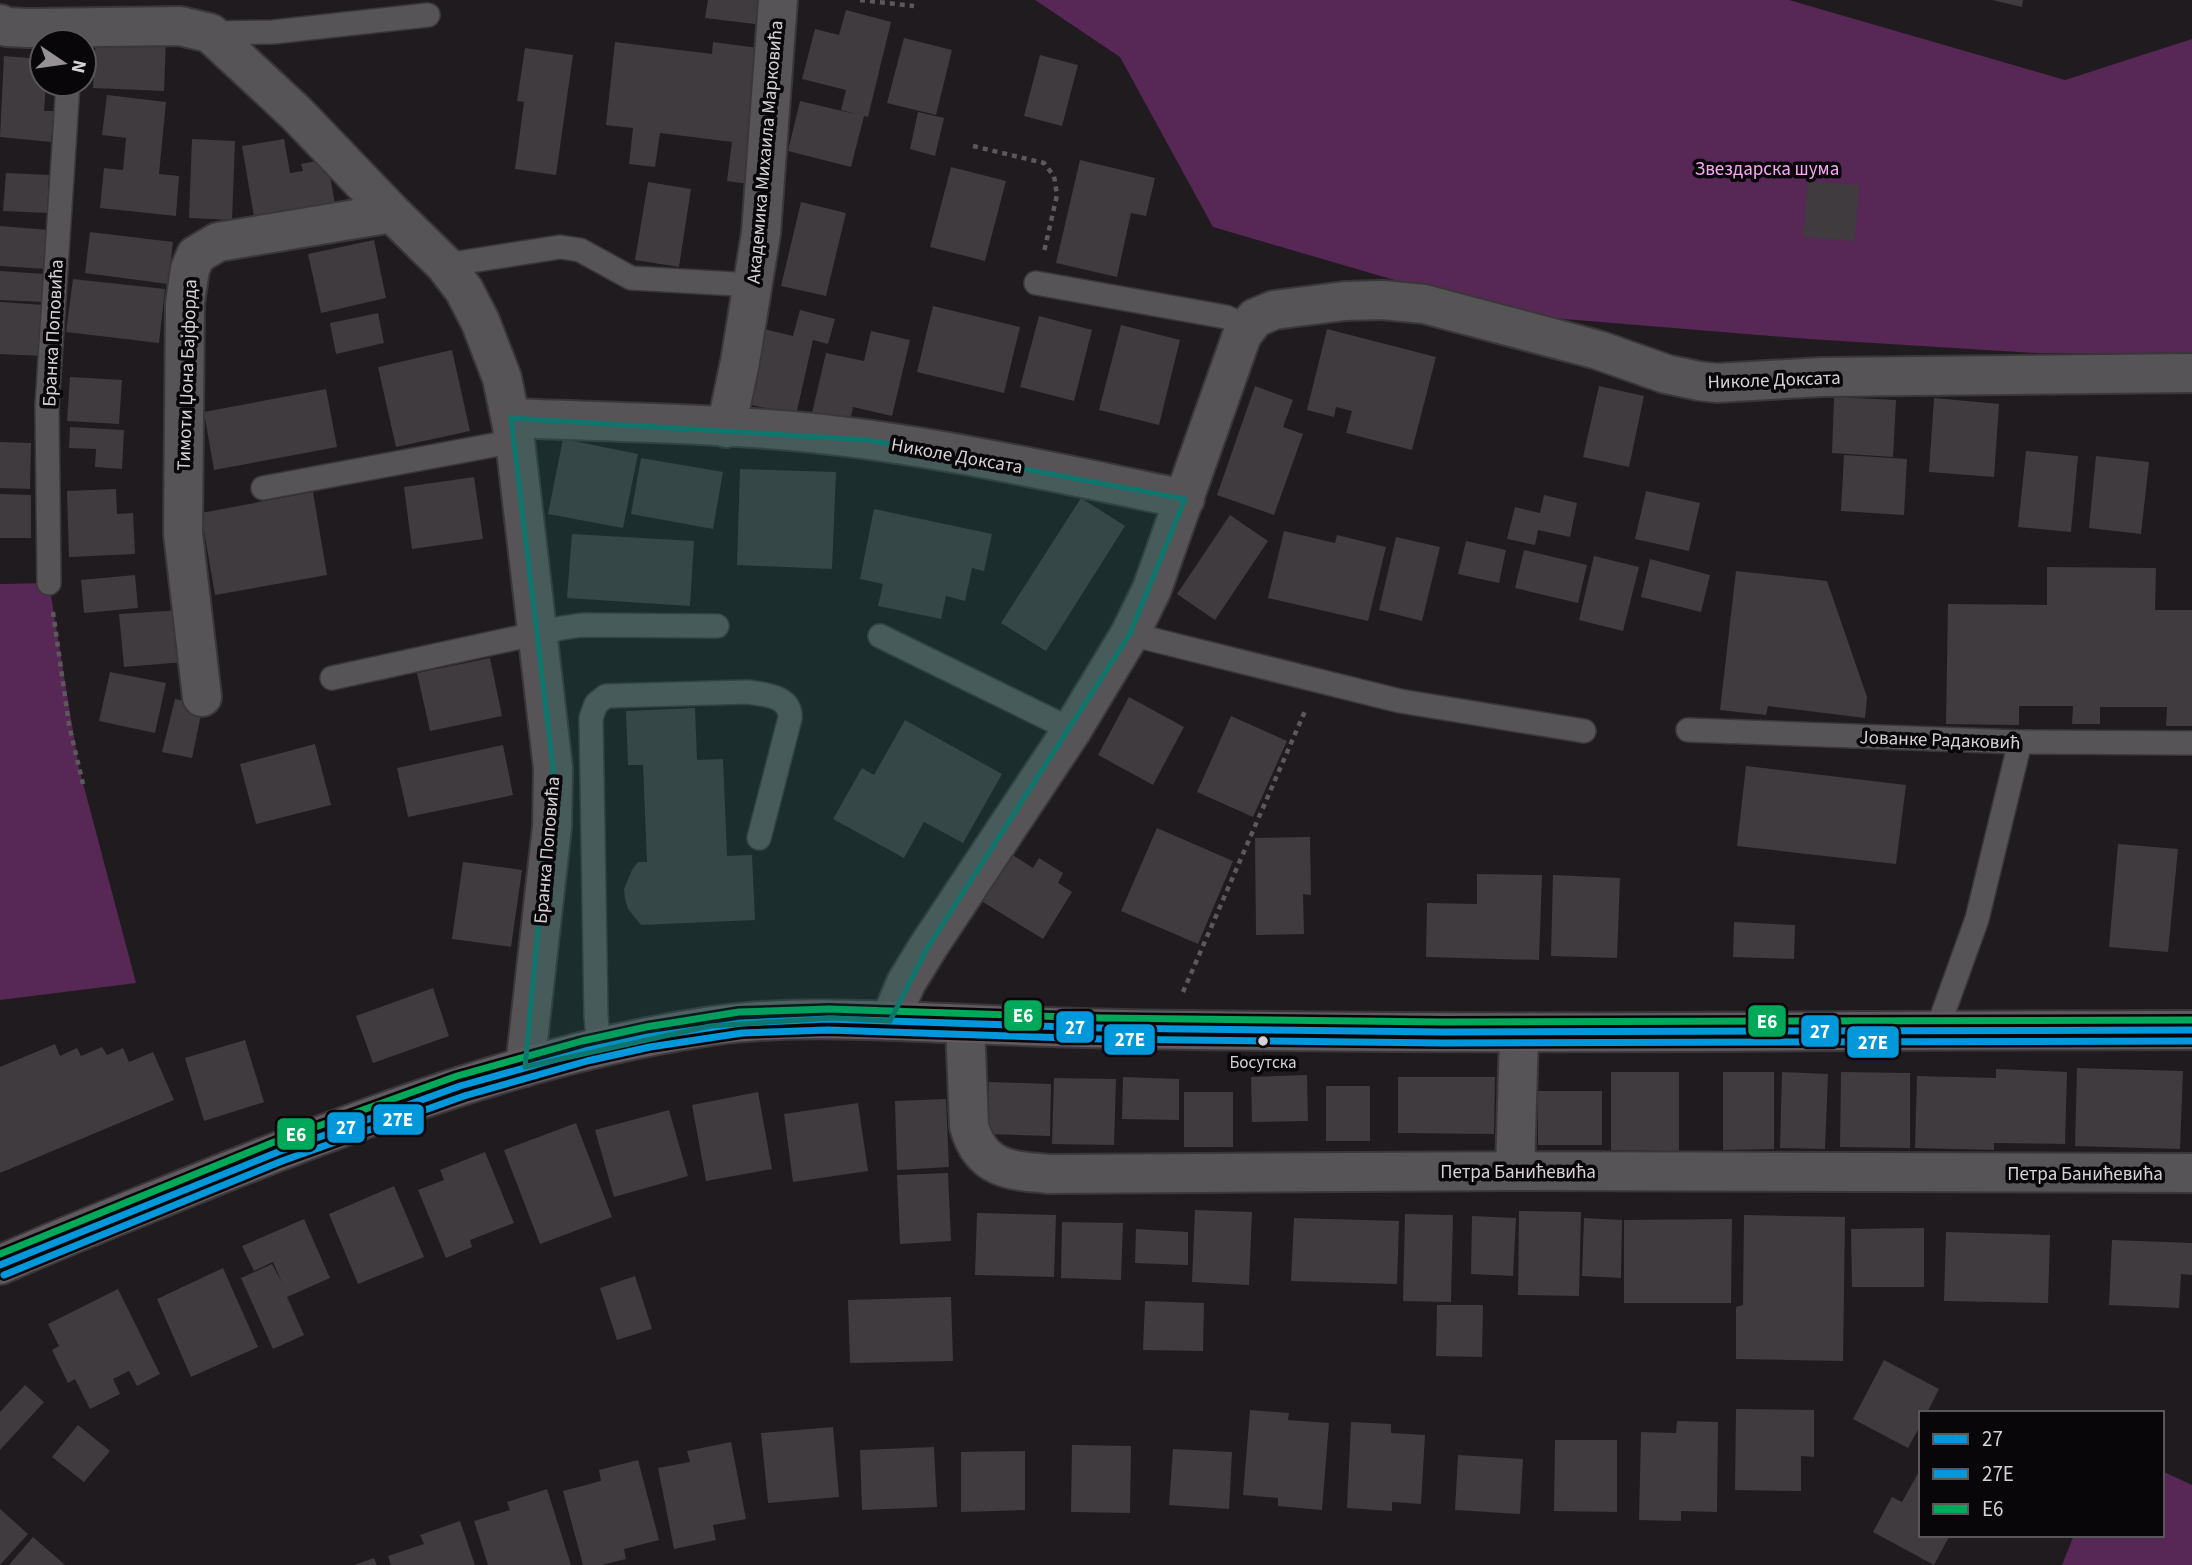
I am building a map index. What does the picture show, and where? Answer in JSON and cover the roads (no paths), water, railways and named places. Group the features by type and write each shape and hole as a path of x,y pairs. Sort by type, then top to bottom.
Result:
{"main road":[{"path":"0,1265 307,1139 393,1108 525,1067 710,1026 767,1020 833,1018 1189,1030 2192,1030"}],"street":[{"name":"Академика Михаила Марковића","path":"726,428 761,233 778,0"},
{"path":"0,24 28,28"},
{"path":"98,32 180,26 210,33"},
{"name":"Бранка Поповића","path":"210,33 296,113 391,213 445,265 464,290 492,349 502,378 513,429 554,768 554,807 525,1067"},
{"name":"Тимоти Џона Бајфорда","path":"202,697 183,533 185,303 190,269 196,255 218,242 391,213"},
{"name":"Николе Доксата","path":"1247,326 1262,314 1284,308 1345,301 1382,300 1424,304 1598,350 1666,374 1717,383 1822,377 2192,373"},
{"path":"890,1021 906,983 928,947 1072,730 1130,634 1152,589 1247,326"},
{"path":"513,429 726,428"},
{"name":"Николе Доксата","path":"726,428 811,433 960,453 1185,499"},
{"name":"Петра Банићевића","path":"965,1024 969,1126 973,1141 980,1153 997,1165 1013,1171 1064,1174 1515,1171 2192,1174"},
{"path":"1515,1171 1519,1032"}],"lane":[{"path":"210,33 273,32 428,15"},
{"name":"Бранка Поповића","path":"49,583 47,406 67,98"},
{"path":"445,265 560,247 588,253 631,278 753,285"},
{"path":"1036,284 1226,317 1247,326"},
{"path":"263,488 513,429"},
{"path":"332,678 582,625 717,626"},
{"path":"1130,634 1400,701 1584,731"},
{"path":"880,636 1072,730"},
{"path":"599,1049 596,1016 591,718 596,704 606,696 747,692 766,694 784,702 790,711 790,718 759,838"},
{"name":"Јованке Радаковић","path":"1688,730 2020,743 2192,743"},
{"path":"1937,1030 1977,919 2020,743"}],"place":[{"name":"Босутска","path":"1263,1041"}],"park label":[{"name":"Звездарска шума","path":"1767,168"}]}
